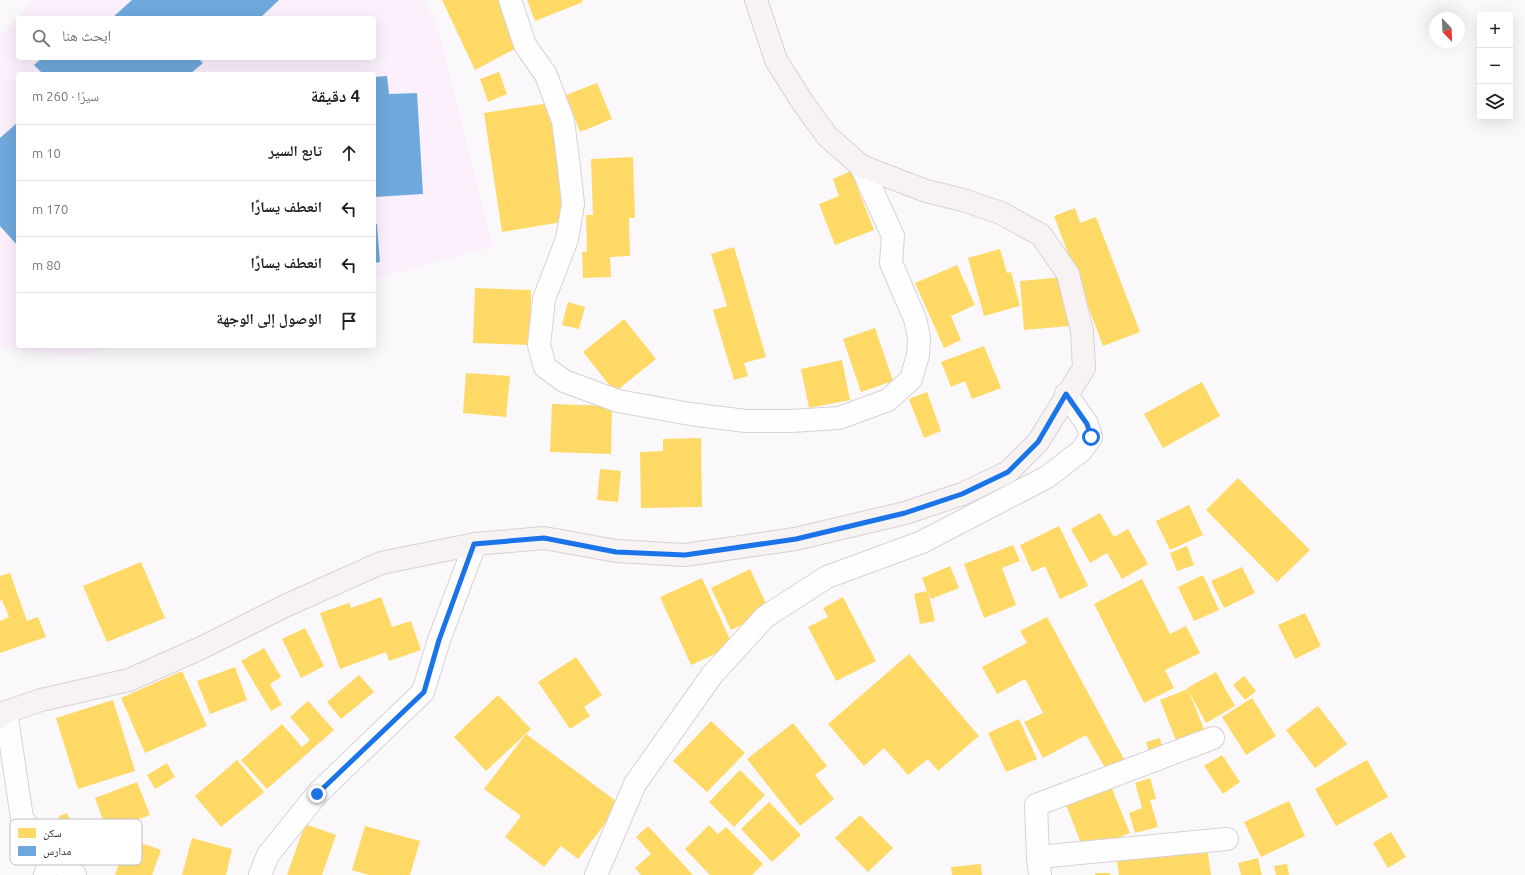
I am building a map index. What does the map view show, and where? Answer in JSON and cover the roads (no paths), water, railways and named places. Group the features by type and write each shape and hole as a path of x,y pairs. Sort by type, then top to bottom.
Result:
{"main road":[{"path":"3,715 41,700 129,680 201,648 284,606 382,563 474,544 544,538 616,552 685,555 796,539 905,513 962,494 1008,472 1038,442 1066,394 1084,368 1082,331 1068,274 1041,235 1002,213 963,200 926,191 861,166 827,136 803,103 776,60 756,0"}],"street":[{"path":"510,0 525,45 546,75 563,121 573,204 568,238 544,299 539,345 545,367 564,382 618,401 690,414 746,421 791,421 839,418 888,400 911,379 918,355 919,337 915,319 891,263 893,236 861,166"},
{"path":"596,875 635,784 712,675 765,617 827,577 922,542 1047,477 1081,451 1091,437 1087,424 1066,394"},
{"path":"260,875 268,855 317,794 424,692 439,640 474,544"},
{"path":"3,715 23,819"},
{"path":"1213,738 1036,805 1039,866 1227,839"},
{"path":"48,865 75,875"}]}
